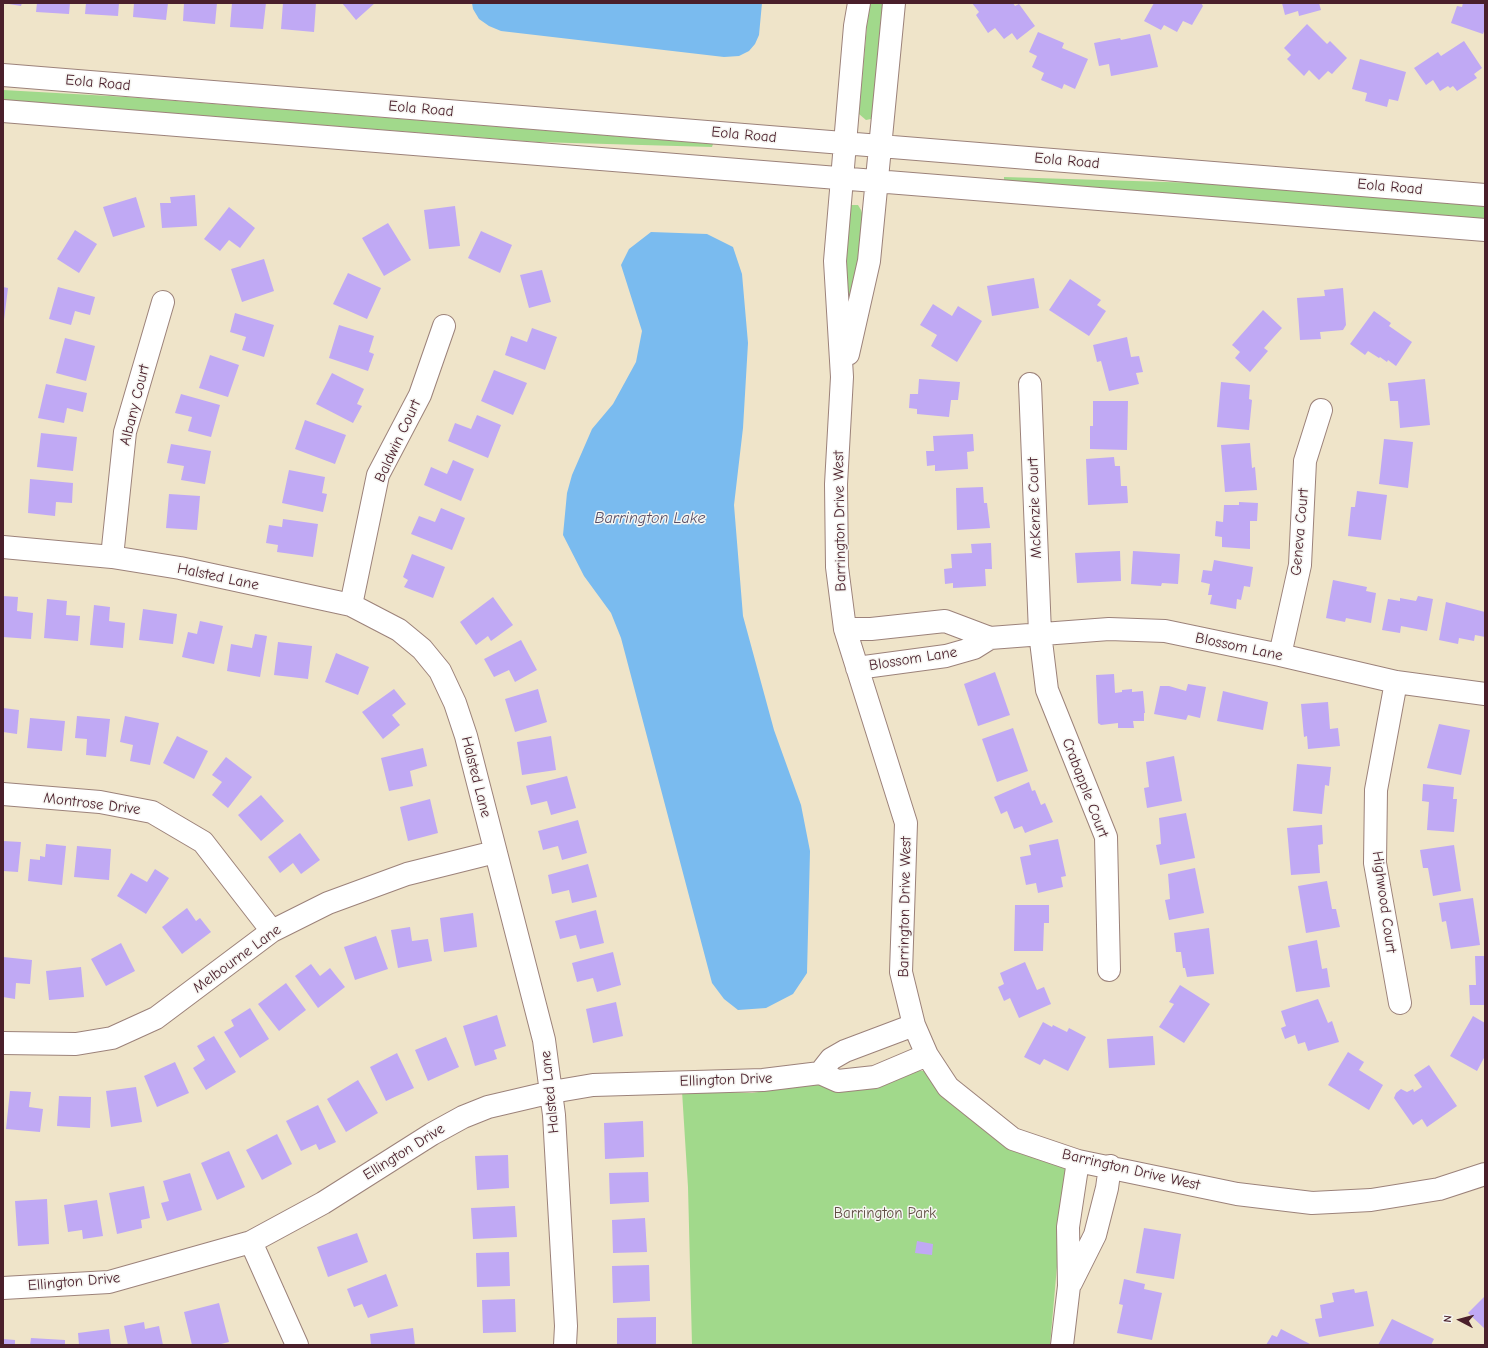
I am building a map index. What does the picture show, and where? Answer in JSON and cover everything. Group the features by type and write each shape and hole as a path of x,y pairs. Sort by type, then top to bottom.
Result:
{"street":[{"name":"Barrington Drive West","path":"859,3 855,26 835,261 842,377 836,484 837,559 846,629 906,823 901,972 914,1024 927,1055 948,1087 1013,1139 1078,1161 1110,1166 1238,1194 1312,1203 1371,1200 1439,1188 1485,1174"},
{"name":"Barrington Drive West","path":"842,377 869,261 894,3"},
{"name":"Eola Road","path":"3,76 1485,195"},
{"path":"3,111 1485,230"},
{"name":"Albany Court","path":"112,557 126,432 163,302"},
{"name":"Baldwin Court","path":"351,605 378,475 420,394 444,326"},
{"name":"McKenzie Court","path":"1030,384 1040,633"},
{"name":"Geneva Court","path":"1280,655 1300,565 1305,461 1321,410"},
{"name":"Halsted Lane","path":"3,547 112,557 180,568 351,605 399,630 422,649 440,672 455,703 466,736 544,1040 552,1092 566,1326 565,1345"},
{"name":"Blossom Lane","path":"846,629 871,629 945,621 990,638"},
{"name":"Blossom Lane","path":"857,668 946,656 974,648 990,638 1109,628 1165,632 1280,655 1396,682 1485,694"},
{"name":"Crabapple Court","path":"1040,633 1047,690 1106,836 1109,970"},
{"name":"Highwood Court","path":"1396,682 1376,790 1375,863 1400,1003"},
{"name":"Montrose Drive","path":"3,794 100,802 152,812 203,842 272,931"},
{"name":"Melbourne Lane","path":"3,1043 76,1044 112,1038 156,1018 272,931 328,902 407,874 495,852"},
{"path":"914,1024 845,1051 831,1059 820,1073 838,1081 875,1077 927,1055"},
{"name":"Ellington Drive","path":"3,1288 109,1282 251,1242 323,1203 432,1134 462,1117 488,1107 552,1092 593,1085 763,1080 820,1073"},
{"path":"1062,1345 1070,1286 1068,1226 1078,1161"},
{"path":"1070,1286 1095,1235 1107,1188 1110,1166"},
{"path":"251,1242 297,1345"}],"green space":[{"path":"869,3 884,3 875,115 871,119 866,120 859,114"},
{"path":"3,90 127,97 713,144 712,147 537,142 3,100"},
{"path":"1004,177 1198,183 1485,206 1485,219 1072,186 1004,180"},
{"path":"849,205 858,205 864,219 859,263 847,315 839,261"},
{"name":"Barrington Park","path":"906,1070 926,1071 1061,1160 1071,1178 1058,1255 1050,1345 692,1345 688,1187 682,1091 752,1093 811,1084 851,1089"}],"water":[{"path":"472,3 762,3 759,35 755,44 749,51 739,56 724,57 501,31 489,26 479,19 473,9"},
{"name":"Barrington Lake","path":"651,232 707,234 733,247 742,274 748,343 743,428 734,505 743,616 774,730 801,805 810,851 807,973 793,994 766,1008 738,1010 724,999 712,983 621,638 611,613 584,576 563,535 567,493 572,475 592,429 613,404 636,362 642,331 621,265 629,249"}],"building":[{"path":"3,3 22,3 21,6"},
{"path":"37,3 70,3 69,14 36,12"},
{"path":"86,3 119,3 118,16 85,14"},
{"path":"134,3 168,3 166,20 133,17"},
{"path":"184,3 217,3 215,24 183,21"},
{"path":"232,3 266,3 263,29 230,27"},
{"path":"283,3 316,3 314,32 281,29"},
{"path":"342,3 375,3 356,20"},
{"path":"972,3 1013,3 1015,6 1019,4 1035,26 1017,40 1012,33 1004,39 995,28 988,33 976,15 979,12"},
{"path":"1154,3 1201,3 1203,6 1192,25 1183,21 1177,32 1164,25 1161,30 1144,21"},
{"path":"1282,3 1319,3 1321,10 1299,16 1298,11 1285,15"},
{"path":"1463,3 1485,3 1485,29 1483,34 1451,23 1457,6 1462,7"},
{"path":"1307,24 1327,44 1330,41 1347,58 1332,74 1328,71 1319,80 1309,70 1304,76 1287,59 1291,55 1284,48"},
{"path":"1038,32 1064,43 1062,48 1088,59 1075,89 1064,84 1062,89 1041,80 1044,73 1032,67 1037,56 1029,52"},
{"path":"1150,34 1158,67 1111,76 1109,64 1099,66 1094,43 1120,38 1121,40"},
{"path":"1464,41 1482,68 1474,74 1477,78 1457,91 1453,86 1450,88 1448,86 1440,91 1433,80 1426,85 1414,68 1438,52 1441,56"},
{"path":"1360,59 1406,72 1398,101 1389,99 1387,107 1365,101 1367,93 1352,89"},
{"path":"195,195 197,226 162,228 160,203 171,203 170,197"},
{"path":"136,197 145,227 113,237 103,207"},
{"path":"455,206 460,246 429,249 424,210"},
{"path":"229,207 255,228 240,248 229,240 220,251 204,239"},
{"path":"388,223 411,260 384,276 362,238"},
{"path":"75,230 97,244 79,273 57,259"},
{"path":"481,231 512,245 500,273 468,258"},
{"path":"264,259 274,291 242,302 231,269"},
{"path":"542,270 551,302 529,308 520,275"},
{"path":"348,273 381,288 367,319 333,304"},
{"path":"1034,278 1039,308 992,316 987,286"},
{"path":"1070,279 1101,300 1097,305 1106,311 1089,336 1049,310"},
{"path":"3,287 8,288 4,320 3,320"},
{"path":"58,287 95,297 90,315 75,311 71,325 49,319"},
{"path":"1343,288 1346,325 1343,330 1320,332 1321,339 1300,340 1297,298 1325,296 1324,290"},
{"path":"933,304 952,316 958,306 982,321 957,362 931,346 937,335 920,325"},
{"path":"1263,310 1282,328 1264,348 1268,351 1250,372 1235,358 1240,352 1232,345"},
{"path":"1374,311 1391,323 1389,326 1412,342 1396,366 1388,360 1387,362 1368,351 1365,355 1350,344"},
{"path":"235,313 274,325 264,357 242,350 246,337 230,332"},
{"path":"339,325 374,336 369,352 374,354 368,371 329,358"},
{"path":"532,328 557,337 545,370 505,355 511,336 527,342"},
{"path":"1127,337 1131,357 1139,356 1143,372 1136,373 1139,384 1109,391 1101,361 1097,362 1093,345"},
{"path":"65,338 95,346 86,381 56,373"},
{"path":"210,355 239,365 228,397 199,388"},
{"path":"494,370 527,383 513,415 481,401"},
{"path":"332,373 364,389 357,404 362,406 353,423 316,404"},
{"path":"919,379 960,382 958,400 951,400 949,417 917,414 917,409 909,408 910,394 918,394"},
{"path":"1425,379 1430,425 1400,428 1398,401 1390,401 1388,383"},
{"path":"1221,382 1250,385 1249,399 1252,400 1249,430 1217,427"},
{"path":"46,384 87,393 83,412 67,408 64,423 38,418"},
{"path":"181,394 220,405 211,437 188,431 192,417 175,413"},
{"path":"1093,401 1128,401 1127,450 1090,449 1090,426 1093,426"},
{"path":"477,415 501,425 488,458 448,441 455,423 471,429"},
{"path":"305,420 346,435 335,464 295,449"},
{"path":"41,433 77,437 73,471 37,467"},
{"path":"973,434 974,451 967,452 968,469 935,471 935,465 927,466 926,451 934,451 933,436"},
{"path":"1384,439 1413,442 1408,488 1379,484"},
{"path":"1250,443 1252,468 1255,467 1257,490 1225,492 1221,445"},
{"path":"171,444 211,451 205,484 181,480 184,466 167,463"},
{"path":"1114,457 1115,466 1120,466 1121,486 1127,486 1128,503 1088,505 1086,459"},
{"path":"453,460 474,469 461,501 424,485 431,467 447,474"},
{"path":"289,470 325,477 322,493 327,494 323,512 282,503"},
{"path":"30,479 73,483 72,503 56,502 55,516 28,513"},
{"path":"983,487 984,503 987,503 990,528 957,530 956,488"},
{"path":"1357,491 1387,495 1381,540 1348,536 1351,507 1355,507"},
{"path":"169,494 200,496 197,530 166,528"},
{"path":"1239,502 1258,503 1257,521 1250,521 1250,549 1222,547 1222,537 1215,536 1216,521 1223,522 1224,505 1239,505"},
{"path":"441,508 465,518 452,550 411,534 419,516 435,522"},
{"path":"283,519 318,524 313,557 277,552 278,545 266,543 269,525 282,527"},
{"path":"991,543 992,569 985,569 986,586 953,588 953,583 945,584 944,569 952,568 951,554 972,553 971,544"},
{"path":"1120,551 1121,581 1077,583 1075,553"},
{"path":"1133,551 1180,554 1178,584 1162,583 1161,586 1131,584"},
{"path":"412,554 445,567 433,598 404,587 408,580 403,577"},
{"path":"1214,560 1253,567 1250,587 1244,586 1241,600 1237,599 1236,609 1210,604 1212,595 1208,595 1210,584 1201,582 1203,570 1212,571"},
{"path":"1333,580 1367,587 1366,591 1376,593 1371,623 1346,618 1345,622 1326,618"},
{"path":"3,596 18,597 17,611 33,613 31,639 3,637"},
{"path":"1418,596 1433,599 1427,631 1401,626 1400,633 1382,630 1388,599 1400,601 1400,598 1416,601"},
{"path":"493,597 513,625 491,641 488,636 476,645 460,622"},
{"path":"47,599 67,601 66,615 80,616 78,641 44,638"},
{"path":"1446,602 1485,612 1485,637 1475,635 1474,641 1459,638 1458,644 1439,640"},
{"path":"94,605 110,607 109,621 125,623 123,648 90,645"},
{"path":"143,609 177,614 173,644 139,640"},
{"path":"200,621 223,626 214,664 182,657 188,632 197,634"},
{"path":"255,634 267,636 260,677 227,671 231,644 252,648"},
{"path":"521,640 537,670 515,682 509,670 494,677 484,659"},
{"path":"278,642 312,646 308,679 274,675"},
{"path":"336,653 369,667 358,695 325,682"},
{"path":"995,672 1010,715 978,726 964,684"},
{"path":"1114,674 1115,693 1122,692 1122,690 1132,689 1132,692 1143,691 1145,713 1144,721 1133,721 1134,728 1118,728 1118,723 1101,725 1098,723 1096,675"},
{"path":"1188,684 1206,687 1200,718 1188,715 1186,720 1154,714 1160,686 1169,686 1186,691"},
{"path":"394,689 406,704 392,715 400,725 383,739 362,712"},
{"path":"538,689 547,722 515,732 505,699"},
{"path":"1223,691 1268,702 1263,730 1217,721"},
{"path":"1328,702 1330,729 1338,728 1340,746 1308,749 1307,736 1304,737 1301,704"},
{"path":"3,708 19,710 17,734 3,732"},
{"path":"77,716 110,719 106,757 86,755 87,739 75,738"},
{"path":"125,716 159,723 150,765 130,761 133,745 120,742"},
{"path":"30,718 65,721 62,751 27,748"},
{"path":"1439,724 1470,730 1461,775 1427,768"},
{"path":"1013,728 1028,771 997,782 982,739"},
{"path":"177,736 208,751 194,779 163,763"},
{"path":"551,736 556,770 522,775 517,742"},
{"path":"423,748 427,766 410,771 413,786 389,791 381,758"},
{"path":"1174,756 1182,801 1147,808 1144,788 1149,787 1146,762"},
{"path":"226,757 252,777 228,808 212,795 222,782 212,775"},
{"path":"1297,764 1331,767 1329,786 1325,785 1322,814 1293,811"},
{"path":"567,776 576,808 551,815 547,801 531,805 526,786"},
{"path":"1029,782 1032,791 1035,790 1041,805 1045,803 1053,822 1025,833 1022,826 1014,829 1007,811 1001,814 994,797"},
{"path":"1423,784 1454,787 1453,799 1457,799 1454,832 1427,830 1429,802 1422,801"},
{"path":"261,795 284,821 261,841 238,815"},
{"path":"430,799 438,833 408,841 400,807"},
{"path":"1186,813 1195,858 1160,865 1156,845 1161,844 1159,818"},
{"path":"578,820 587,853 562,860 558,846 543,850 538,831"},
{"path":"1322,825 1323,844 1318,845 1320,873 1291,875 1287,828"},
{"path":"300,833 320,860 301,874 293,863 280,873 268,857"},
{"path":"1058,839 1066,876 1061,877 1063,887 1038,893 1036,883 1026,885 1020,857 1031,855 1029,845"},
{"path":"3,841 21,842 18,872 3,871"},
{"path":"46,844 66,846 62,885 28,881 30,859 40,860 40,856 45,857"},
{"path":"1454,845 1461,891 1433,896 1428,868 1423,868 1420,850"},
{"path":"77,846 111,849 109,880 74,877"},
{"path":"588,864 597,897 572,903 569,890 552,894 548,875"},
{"path":"1195,868 1204,913 1169,920 1165,900 1170,899 1168,874"},
{"path":"155,869 169,878 146,914 117,896 131,873 147,882"},
{"path":"1327,881 1332,909 1336,909 1340,927 1306,933 1298,886"},
{"path":"1473,898 1480,945 1451,949 1446,921 1442,922 1439,903"},
{"path":"1015,905 1049,905 1049,923 1044,923 1043,951 1014,951"},
{"path":"187,908 196,921 200,918 211,932 182,954 162,927"},
{"path":"596,910 604,943 580,949 576,935 560,939 555,921"},
{"path":"473,913 477,947 444,952 440,918"},
{"path":"410,927 412,941 428,939 432,961 398,968 391,930"},
{"path":"1209,928 1214,974 1187,977 1185,968 1183,968 1181,952 1176,952 1174,933"},
{"path":"376,936 388,969 355,980 344,947"},
{"path":"1317,940 1322,969 1327,968 1330,987 1296,992 1288,946"},
{"path":"121,943 135,971 106,986 91,959"},
{"path":"613,952 621,985 597,992 593,978 577,982 572,963"},
{"path":"1475,956 1485,956 1485,1005 1470,1005 1469,985 1476,985"},
{"path":"3,957 32,960 30,984 16,983 15,999 3,997"},
{"path":"1025,962 1037,990 1044,987 1051,1004 1019,1018 1010,998 1004,1001 998,987 1004,984 1000,973"},
{"path":"311,964 320,976 330,968 345,987 318,1008 295,976"},
{"path":"81,967 84,997 49,1000 46,971"},
{"path":"286,983 306,1010 279,1031 258,1004"},
{"path":"1180,985 1210,1004 1184,1043 1159,1027 1174,1004 1169,1002"},
{"path":"1318,999 1328,1023 1332,1021 1339,1042 1308,1051 1305,1042 1298,1044 1295,1035 1285,1039 1281,1028 1286,1026 1281,1011"},
{"path":"616,1002 623,1036 593,1043 586,1009"},
{"path":"250,1008 269,1039 240,1058 224,1032 234,1026 231,1020"},
{"path":"497,1015 506,1046 494,1050 497,1059 475,1066 463,1026"},
{"path":"1473,1016 1485,1023 1485,1056 1477,1071 1450,1056"},
{"path":"1043,1022 1067,1032 1069,1028 1086,1037 1068,1071 1044,1059 1040,1065 1024,1057"},
{"path":"214,1036 236,1072 206,1090 193,1068 205,1060 197,1046"},
{"path":"1153,1036 1155,1065 1109,1068 1107,1039"},
{"path":"446,1037 459,1067 428,1081 415,1050"},
{"path":"1348,1052 1364,1062 1359,1070 1383,1085 1369,1110 1328,1085"},
{"path":"397,1053 414,1088 386,1101 370,1067"},
{"path":"175,1062 189,1093 157,1107 144,1076"},
{"path":"1429,1065 1457,1106 1427,1127 1422,1119 1413,1125 1394,1098 1396,1093 1401,1089 1407,1092 1413,1089 1414,1092 1422,1087 1414,1075"},
{"path":"358,1080 378,1113 346,1132 327,1099"},
{"path":"136,1087 142,1122 111,1127 106,1091"},
{"path":"10,1091 31,1092 29,1107 43,1109 40,1132 6,1129"},
{"path":"59,1096 91,1097 90,1128 57,1126"},
{"path":"318,1105 336,1142 319,1150 316,1144 301,1151 286,1121"},
{"path":"643,1121 644,1157 605,1159 604,1123"},
{"path":"277,1134 292,1164 262,1180 246,1150"},
{"path":"229,1151 245,1187 217,1200 201,1163"},
{"path":"508,1155 509,1188 477,1190 475,1156"},
{"path":"648,1172 649,1202 610,1204 609,1173"},
{"path":"190,1173 202,1210 167,1221 161,1203 169,1201 163,1181"},
{"path":"144,1186 150,1218 141,1220 142,1228 117,1234 109,1193"},
{"path":"47,1199 49,1244 18,1246 15,1201"},
{"path":"97,1200 103,1236 83,1239 82,1230 68,1232 64,1205"},
{"path":"515,1206 517,1237 473,1239 471,1208"},
{"path":"645,1218 647,1252 613,1253 612,1220"},
{"path":"1144,1228 1181,1234 1174,1279 1136,1273"},
{"path":"357,1233 368,1262 328,1277 317,1247"},
{"path":"917,1241 933,1244 932,1255 915,1253"},
{"path":"509,1252 510,1286 477,1287 476,1253"},
{"path":"649,1265 650,1301 613,1303 612,1266"},
{"path":"386,1274 398,1306 368,1318 362,1304 354,1307 347,1289"},
{"path":"1124,1279 1145,1284 1144,1289 1162,1293 1152,1340 1117,1333 1123,1305 1119,1304"},
{"path":"1354,1289 1355,1293 1367,1291 1374,1326 1319,1337 1315,1319 1322,1318 1320,1305 1334,1302 1332,1293"},
{"path":"1485,1296 1485,1329 1468,1313"},
{"path":"515,1299 516,1332 483,1333 482,1300"},
{"path":"219,1303 229,1342 217,1345 192,1345 184,1312"},
{"path":"656,1317 656,1345 617,1345 617,1318"},
{"path":"1392,1319 1434,1339 1431,1345 1378,1345"},
{"path":"144,1322 145,1329 159,1326 163,1345 128,1345 124,1326"},
{"path":"413,1328 415,1345 371,1345 370,1334"},
{"path":"109,1329 111,1345 79,1345 78,1333"},
{"path":"1281,1329 1310,1344 1266,1345 1272,1335 1277,1337"},
{"path":"31,1338 65,1340 65,1345 30,1345"},
{"path":"3,1339 15,1340 15,1345 3,1345"}]}
